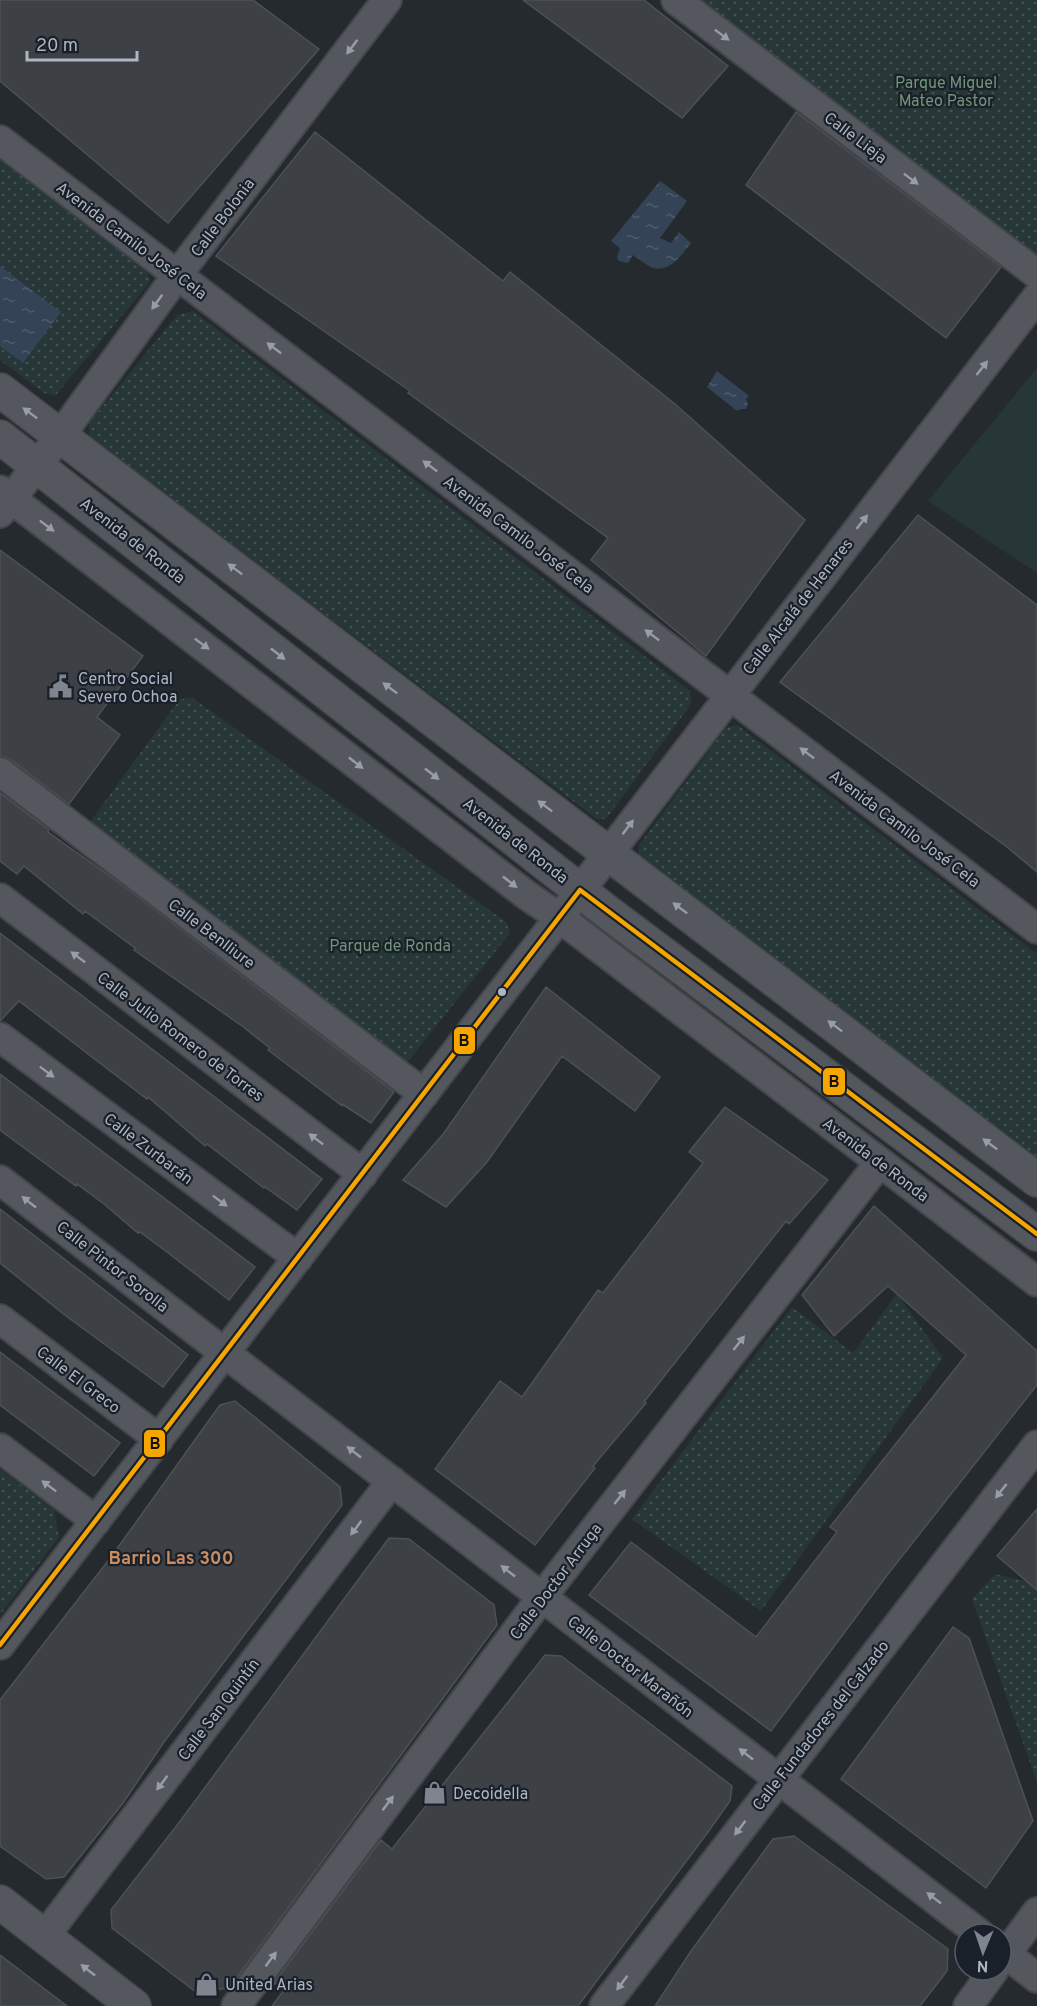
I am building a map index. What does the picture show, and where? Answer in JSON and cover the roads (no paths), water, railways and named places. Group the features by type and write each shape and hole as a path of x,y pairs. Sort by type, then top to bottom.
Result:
{"street":[{"name":"Calle Bolonia","path":"4,501 60,436 178,274 387,0"},
{"name":"Calle Lieja","path":"676,0 1037,274"},
{"name":"Avenida Camilo José Cela","path":"0,140 1037,928"},
{"name":"Calle Alcalá de Henares","path":"0,1645 560,918 729,694 1037,297"},
{"path":"0,390 1037,1180"},
{"name":"Avenida de Ronda","path":"0,437 580,890 1037,1234"},
{"name":"Avenida de Ronda","path":"4,501 560,918 1037,1282"},
{"name":"Calle Benlliure","path":"0,772 424,1094"},
{"name":"Calle Julio Romero de Torres","path":"0,898 363,1174"},
{"name":"Calle Zurbarán","path":"0,1037 298,1258"},
{"name":"Calle Doctor Arruga","path":"236,2006 542,1597 880,1162"},
{"name":"Calle Pintor Sorolla","path":"0,1180 225,1353"},
{"name":"Calle El Greco","path":"0,1319 159,1439"},
{"name":"Calle Doctor Marañón","path":"225,1353 964,1922"},
{"name":"Calle Fundadores del Calzado","path":"604,2006 1037,1445"},
{"path":"0,1448 96,1521"},
{"name":"Calle San Quintín","path":"44,1937 392,1481"},
{"path":"0,1902 135,2006"},
{"path":"1013,1943 1037,1912"},
{"path":"1013,1965 1037,1977"},
{"path":"968,2006 985,1982"}],"water":[{"path":"660,181 687,201 660,238 671,243 679,232 691,243 676,261 660,269 651,267 633,255 628,263 619,261 617,257 620,248 611,241"},
{"path":"0,266 61,312 23,363 0,346"},
{"path":"717,371 749,396 746,399 748,404 746,409 737,411 707,387"}],"place":[{"name":"Centro Social Severo Ochoa","path":"60,687"},
{"name":"Decoidella","path":"435,1793"},
{"name":"United Arias","path":"207,1984"}],"district":[{"name":"Barrio Las 300","path":"171,1558"}],"park label":[{"name":"Parque Miguel Mateo Pastor","path":"946,91"},
{"name":"Parque de Ronda","path":"390,945"}]}
